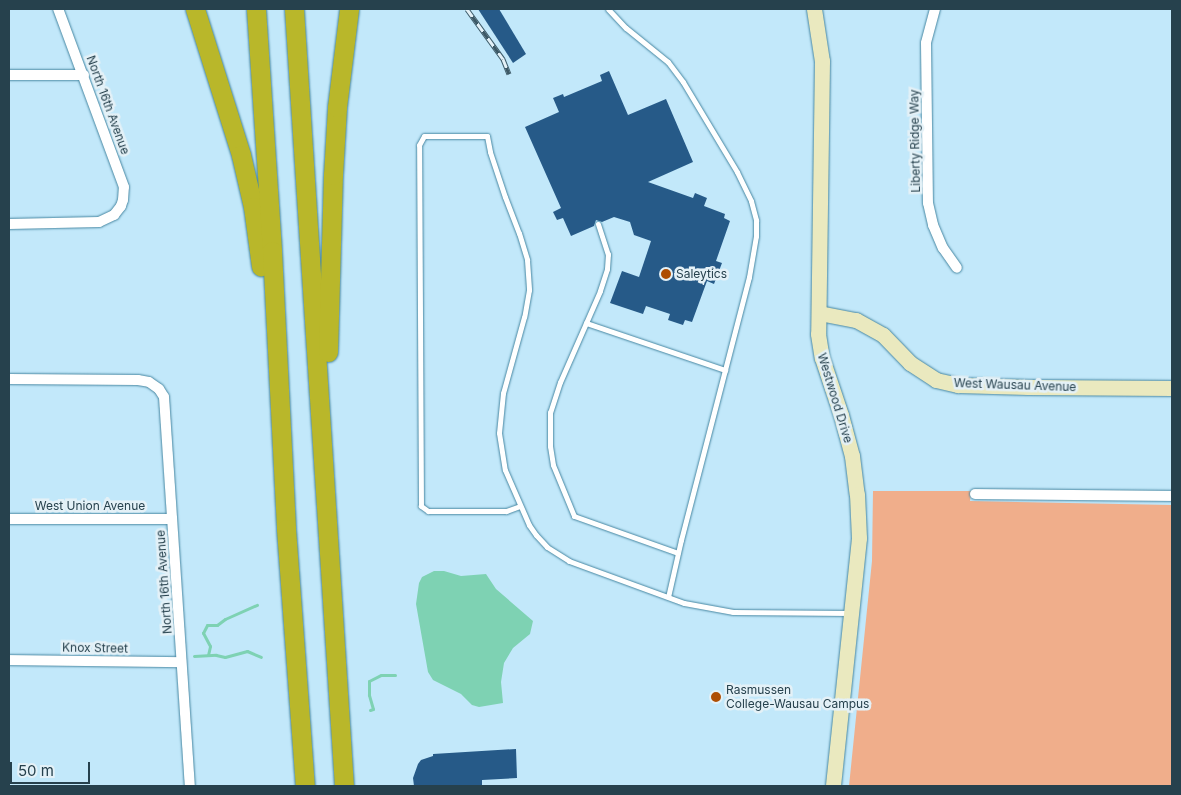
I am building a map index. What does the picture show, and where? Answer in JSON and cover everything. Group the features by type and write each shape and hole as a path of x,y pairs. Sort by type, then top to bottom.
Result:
{"highway":[{"path":"196,9 234,132 250,194 258,240 269,345 279,409"},
{"path":"256,9 271,232 279,409 305,786"},
{"path":"294,9 344,786"},
{"path":"321,416 327,369 333,166 337,107 349,9"}],"street":[{"name":"North 16th Avenue","path":"9,224 99,222 108,220 118,211 123,200 124,187 58,9"},
{"name":"Westwood Drive","path":"814,9 822,61 819,313 822,358 845,428 857,494 860,538 833,786"},
{"name":"Liberty Ridge Way","path":"935,9 926,43 928,203 933,225 943,248 957,268"},
{"path":"9,75 84,75"},
{"name":"West Wausau Avenue","path":"819,313 856,320 883,335 910,363 936,380 958,385 1172,388"},
{"name":"North 16th Avenue","path":"9,378 149,382 159,388 164,397 190,786"},
{"path":"974,494 1172,496"},
{"name":"West Union Avenue","path":"9,518 172,519"},
{"name":"Knox Street","path":"9,660 181,662"}],"lane":[{"path":"608,9 626,28 668,62 691,95 737,172 751,201 756,220 756,236 749,278 668,598"},
{"path":"520,506 506,511 428,512 421,506 419,145 424,136 487,136 490,152 519,233 526,260 528,290 524,317 503,393 499,433 504,470 520,506 536,535 558,555 668,598 733,612 852,613"},
{"path":"598,224 608,260 600,292 560,382 550,412 550,446 553,465 574,516 678,553"},
{"path":"586,323 726,370"}],"shaded area":[{"path":"873,491 971,491 970,501 1172,505 1172,786 849,786 872,561"},
{"path":"434,571 444,571 461,576 486,574 496,589 533,621 530,634 513,648 504,663 501,682 503,703 479,707 472,705 461,694 433,680 428,672 416,604 419,583 422,577"}],"building":[{"path":"478,9 499,9 526,54 513,63"},
{"path":"609,71 628,115 666,99 693,162 648,182 693,198 695,193 707,198 704,206 725,214 724,218 730,221 716,261 722,263 714,284 707,281 692,322 685,320 683,325 668,320 670,314 646,306 643,314 610,303 622,271 639,277 651,241 634,235 630,222 614,217 602,222 596,220 594,226 571,236 563,218 557,220 553,212 561,208 525,127 559,112 553,98 563,94 564,97 602,81 600,75"},
{"path":"516,749 517,778 482,780 482,786 414,786 413,778 418,764 421,760 433,756 433,754"}],"waterway":[{"path":"208,655 210,646 203,633 207,625 217,625 225,619 257,605"},
{"path":"194,656 216,655 225,657 247,651 261,657"},
{"path":"370,710 373,709 369,695 369,681 381,675 395,675"}],"railway":[{"path":"467,9 503,59 509,74"}],"place":[{"name":"Saleytics","path":"666,274"},
{"name":"Rasmussen College-Wausau Campus","path":"716,697"}]}
